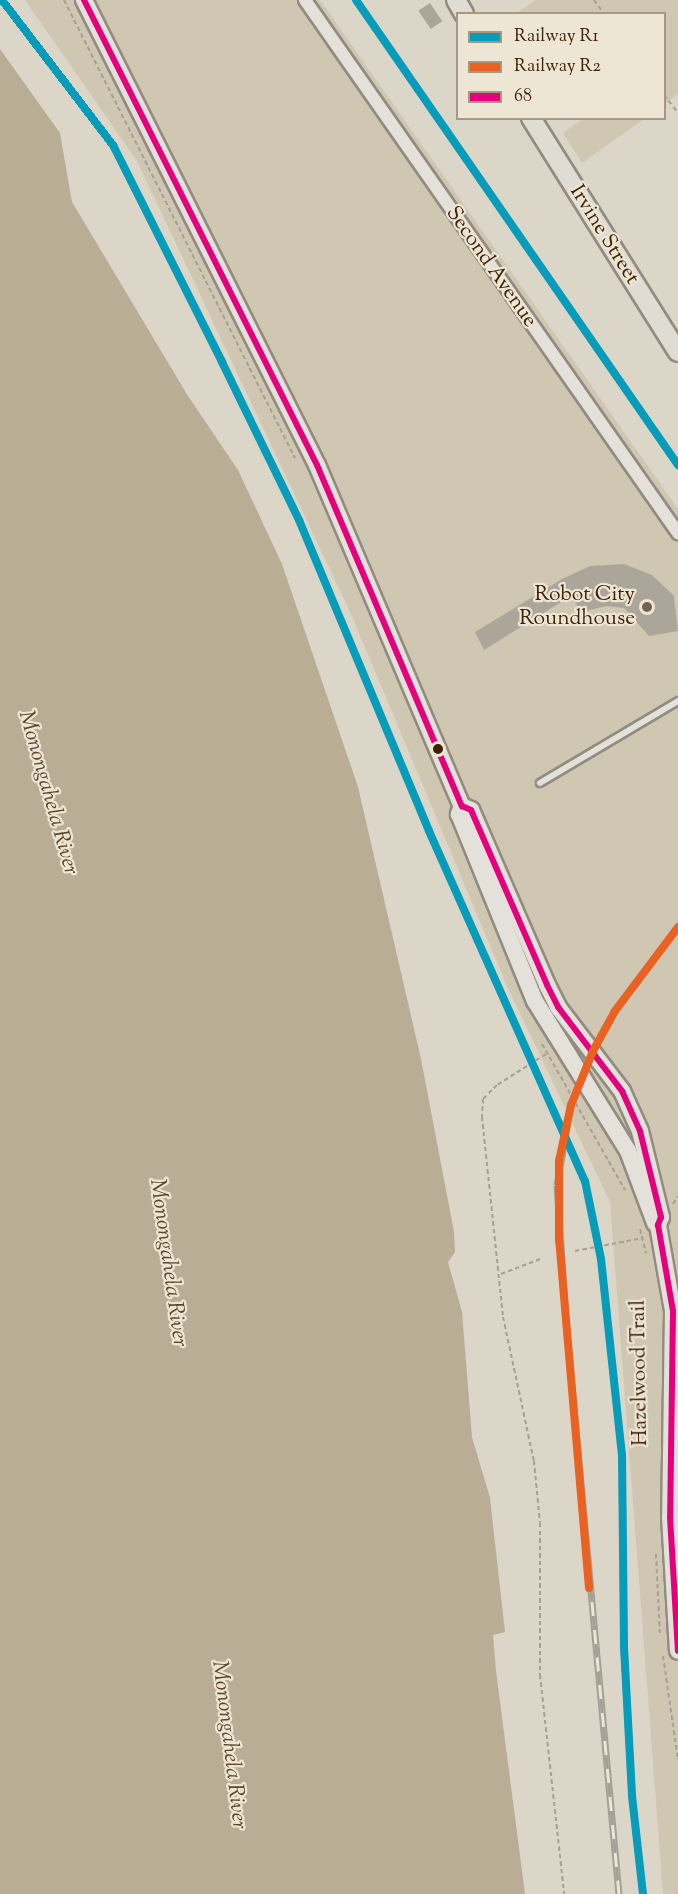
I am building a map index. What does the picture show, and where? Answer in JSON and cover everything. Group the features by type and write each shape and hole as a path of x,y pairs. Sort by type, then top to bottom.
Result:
{"main road":[{"name":"Irvine Street","path":"532,120 678,352"}],"street":[{"path":"84,0 317,465 462,806 471,810 558,1006 631,1108 661,1217 659,1230 673,1311 677,1354 670,1517 670,1650"},
{"name":"Second Avenue","path":"305,0 678,533"},
{"path":"462,806 459,814 553,1048 628,1151 651,1220 659,1230"}],"lane":[{"path":"540,783 678,701"}],"path":[{"path":"64,0 299,466"},
{"path":"666,98 678,113"},
{"path":"542,1043 553,1048 627,1194"},
{"path":"553,1048 514,1071 483,1099 488,1192 500,1275 503,1317 534,1461 540,1524 540,1675 564,1894"},
{"path":"640,1226 648,1260"},
{"path":"575,1251 643,1238 659,1230"},
{"path":"500,1275 540,1259"},
{"path":"656,1552 661,1638"},
{"path":"670,1650 678,1760"}],"shaded area":[{"path":"25,0 320,0 678,509 678,1894 663,1894 610,1202 507,986 351,614 137,161"},
{"path":"535,0 678,0 678,94 666,103 666,12 518,12"},
{"path":"582,120 643,120 582,163 563,133"}],"water":[{"name":"Monongahela River","path":"0,49 60,133 72,202 188,396 238,470 282,564 358,787 421,1059 454,1232 455,1252 448,1262 462,1312 472,1437 490,1498 505,1632 493,1635 496,1671 525,1894 0,1894"}],"building":[{"path":"430,3 442,21 431,29 418,11"},
{"name":"Robot City Roundhouse","path":"624,564 652,575 674,596 678,631 649,636 624,608 607,606 581,612 571,596 484,650 475,632 562,579 590,566"}],"railway":[{"path":"2,0 113,145 222,362 299,520 429,831 585,1181 601,1259 622,1455 624,1647 632,1796 643,1894"},
{"path":"356,0 678,465"},
{"path":"619,1894 566,1320 557,1185 571,1105 593,1051 615,1011 678,927"}],"rail line":[{"name":"R1","path":"2,0 113,145 222,362 299,520 429,831 585,1181 601,1259 622,1455 624,1647 632,1796 643,1894"},
{"name":"R1","path":"356,0 678,465"},
{"name":"R2","path":"589,1588 559,1241 559,1161 571,1105 593,1051 615,1011 678,927"}],"transit line":[{"name":"68","path":"84,0 317,465 462,806 471,810 547,985 558,1007 622,1091 640,1131 661,1217 658,1225 673,1311 670,1517 678,1651"}],"place":[{"name":"Robot City Roundhouse","path":"647,607"}]}
